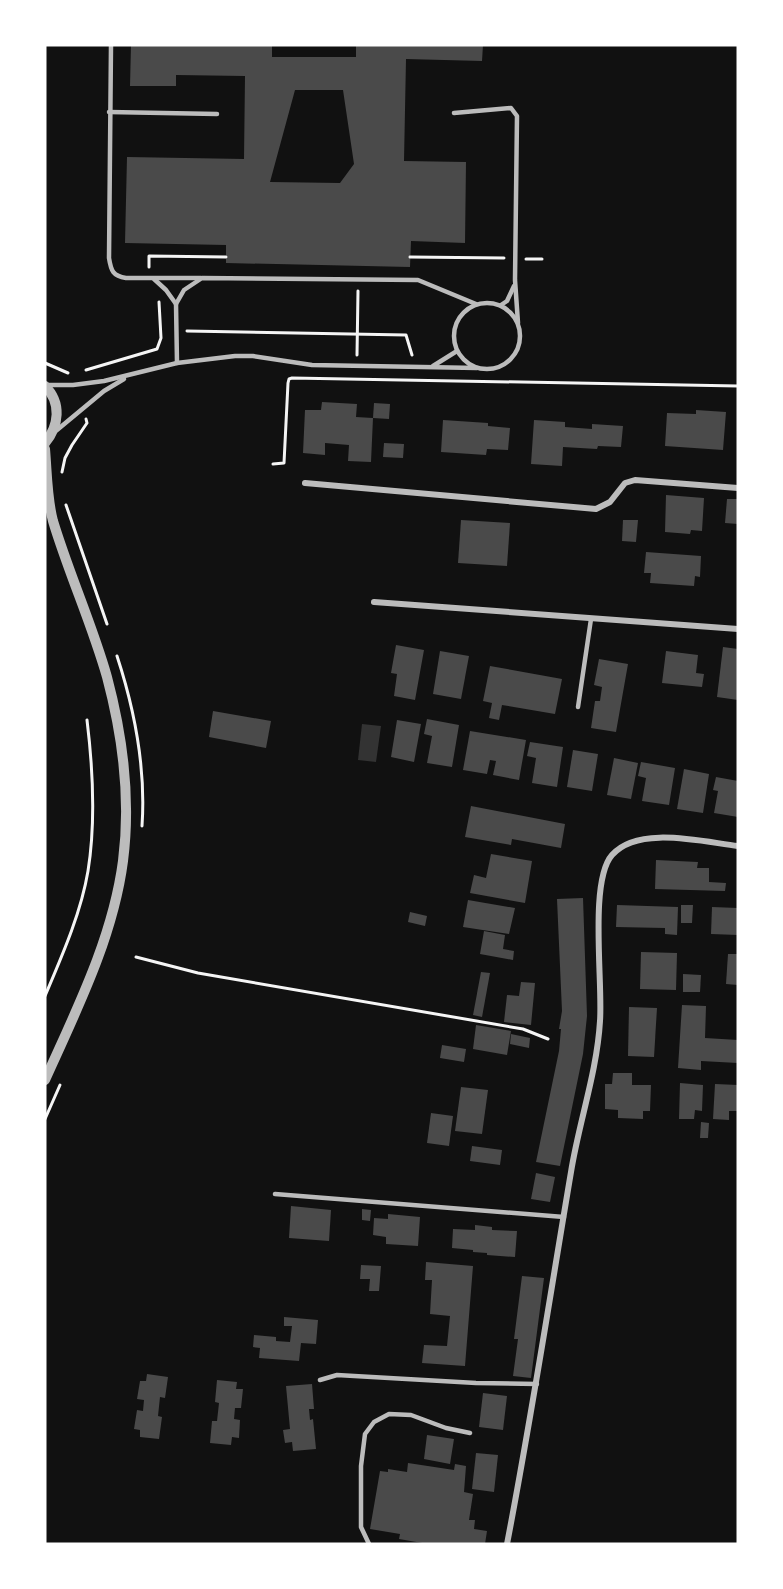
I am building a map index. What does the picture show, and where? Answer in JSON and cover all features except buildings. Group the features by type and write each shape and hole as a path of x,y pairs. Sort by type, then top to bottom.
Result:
{"street":[{"path":"45,385 52,395 57,421 45,443"},
{"path":"45,449 49,515 106,675 121,742 127,794 123,863 109,921 99,952 45,1080"},
{"path":"305,483 596,509 610,502 625,483 635,480 738,488"},
{"path":"374,602 738,629"},
{"path":"507,1544 537,1384 573,1159 598,1038 601,996 599,889 606,863 626,844 650,838 738,846"}],"lane":[{"path":"111,45 109,258 111,270 117,276 153,279 418,280 477,304"},
{"path":"45,385 73,385 129,376 177,363 217,357 253,356 312,365 493,369 508,362 518,348 520,332 515,280 517,116 511,108 454,113"},
{"path":"109,112 217,114"},
{"path":"177,363 176,304 184,290 202,278"},
{"path":"153,279 166,290 176,304"},
{"path":"501,306 513,291 515,280"},
{"path":"477,368 462,358 454,343 454,327 462,312 485,302 501,306 514,316 518,323"},
{"path":"433,366 457,351"},
{"path":"52,433 104,391 129,376"},
{"path":"578,708 591,619"},
{"path":"275,1194 564,1217"},
{"path":"320,1380 338,1375 537,1384"},
{"path":"369,1544 361,1527 361,1466 365,1434 374,1422 389,1414 411,1415 446,1428 471,1433"}],"path":[{"path":"148,267 149,256 226,257"},
{"path":"410,257 542,259"},
{"path":"357,355 358,278"},
{"path":"81,372 157,349 161,331 159,299 156,296"},
{"path":"185,330 406,335 412,356"},
{"path":"45,363 69,373"},
{"path":"273,464 284,463 288,383 292,378 738,386"},
{"path":"62,473 65,458 87,423"},
{"path":"65,502 109,630"},
{"path":"116,650 131,702 140,755 143,796 141,836"},
{"path":"45,996 76,916 88,872 93,803 87,720"},
{"path":"136,957 198,974 523,1029 548,1039"},
{"path":"45,1119 63,1078"}],"shaded area":[{"path":"362,724 381,726 376,762 358,760"}]}
